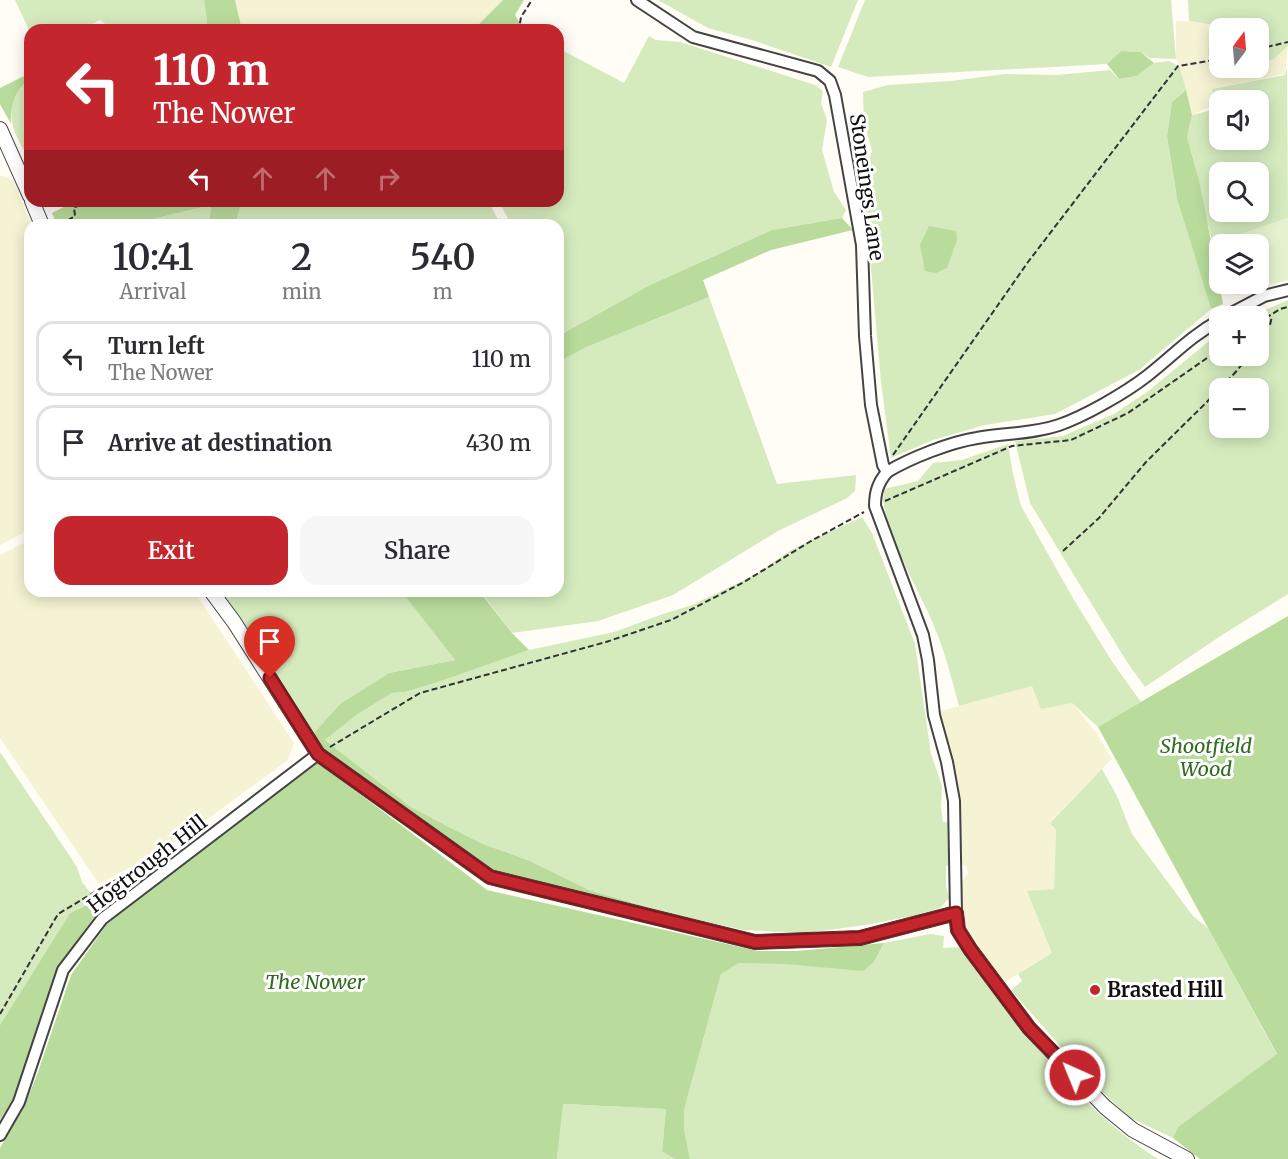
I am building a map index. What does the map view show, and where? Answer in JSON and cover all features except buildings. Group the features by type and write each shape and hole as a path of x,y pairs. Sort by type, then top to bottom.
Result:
{"street":[{"name":"Stoneings Lane","path":"637,0 693,37 818,71 830,81 838,111 862,245 871,405 885,469"},
{"path":"0,129 6,157 24,186"},
{"path":"1245,306 1264,296 1288,290"},
{"path":"1187,1159 1133,1130 1105,1107 1029,1028 958,930 954,801 947,762 934,715 928,660 920,627 875,506 875,492 885,469 906,461 975,438 1057,426 1070,420 1122,393 1147,376 1197,332 1209,326"},
{"path":"215,597 234,622 318,754 490,877 755,942 860,938 956,913"},
{"name":"Hogtrough Hill","path":"0,1135 19,1102 63,970 102,919 318,754"}],"path":[{"path":"520,24 521,16 532,0"},
{"path":"1269,46 1288,42"},
{"path":"885,469 1028,262 1178,66 1209,60"},
{"path":"1269,316 1288,307"},
{"path":"1269,326 1272,314"},
{"path":"1229,378 1240,366"},
{"path":"1063,551 1099,518 1146,462 1209,400"},
{"path":"318,754 420,693 606,642 671,620 744,582 811,541 875,506"},
{"path":"0,1014 58,914 177,847"}],"shaded area":[{"path":"235,0 503,0 479,24 241,24"},
{"path":"1176,21 1209,22 1209,78 1266,78 1209,90 1209,107 1192,115 1176,59"},
{"path":"1288,46 1285,74 1269,77 1269,60 1274,59"},
{"path":"0,175 13,180 29,219 24,219 24,532 0,545"},
{"path":"24,543 24,597 198,597 294,743 288,760 175,843 99,884 0,738 0,555"},
{"path":"1032,686 1072,703 1097,734 1112,759 1050,822 1056,830 1052,953 1003,983 975,947 961,915 962,882 968,873 966,866 961,864 959,827 938,712"}],"green space":[{"path":"15,0 204,0 207,22 206,24 105,24 100,20 92,24 26,24"},
{"path":"204,0 235,0 241,24 206,24"},
{"path":"503,0 524,0 515,15 520,24 479,24"},
{"path":"658,0 858,0 831,67 752,40 708,28"},
{"path":"865,0 1171,0 1176,59 1150,58 1141,52 1121,51 1107,64 868,77 838,67"},
{"path":"1188,0 1288,0 1288,46 1274,59 1269,60 1269,18 1209,18 1209,24 1189,21"},
{"path":"649,36 656,40 680,42 815,85 823,91 821,103 827,120 822,150 834,192 846,210 842,218 772,230 650,285 565,332 564,219 508,219 502,207 564,207 564,51 624,83"},
{"path":"1121,51 1141,52 1154,63 1137,76 1119,79 1107,64"},
{"path":"1169,61 1180,67 1186,90 1172,102 1167,136 1176,193 1210,306 1209,311 1139,370 1055,414 985,425 933,440 891,458 881,382 863,177 872,151 864,122 863,92 888,85 951,81 1005,74 1057,75 1110,70 1119,79 1137,76 1154,63"},
{"path":"1287,67 1288,218 1242,234 1210,234 1187,137 1192,115 1209,111 1209,150 1269,150 1269,90 1212,89 1285,75"},
{"path":"24,76 24,84 14,99 11,124 0,104 0,88"},
{"path":"23,85 24,150 12,123 11,115 16,95"},
{"path":"1186,90 1192,115 1187,137 1200,184 1210,234 1209,294 1221,294 1223,304 1218,306 1210,306 1177,198 1167,136 1172,102"},
{"path":"64,207 203,207 153,219 54,219 52,213"},
{"path":"203,207 211,207 210,219 153,219"},
{"path":"211,207 240,207 237,219 210,219"},
{"path":"240,207 491,207 498,219 237,219"},
{"path":"842,218 853,230 771,250 703,280 709,297 587,347 564,359 564,333 650,285 772,230"},
{"path":"1288,218 1288,280 1269,286 1269,234 1241,234"},
{"path":"929,226 956,231 957,240 947,268 936,273 925,271 920,245"},
{"path":"709,297 777,484 856,475 855,491 847,498 778,531 673,595 598,621 512,633 485,597 564,597 564,359 587,347"},
{"path":"1288,300 1288,594 1145,687 1127,662 1030,503 1015,441 1063,436 1114,414 1147,392 1209,341 1209,366 1269,366 1269,308"},
{"path":"1008,444 1021,506 1074,600 1113,663 1141,702 1098,727 1072,703 1041,709 1032,686 959,706 940,640 902,560 887,521 884,489 918,481 933,463 962,460"},
{"path":"862,517 872,533 915,644 931,754 942,786 943,822 951,821 953,865 946,866 946,886 949,898 940,908 866,925 805,933 743,930 664,912 589,890 528,860 483,844 449,827 411,807 325,740 358,714 392,693 405,692 438,682 529,650 614,632 692,605 757,574 791,550"},
{"path":"221,597 406,597 455,660 389,673 340,704 312,735"},
{"path":"406,597 484,597 512,633 529,650 438,682 405,692 392,693 358,714 325,740 411,807 449,827 483,844 528,860 589,890 664,912 492,870 326,757 312,735 340,704 389,673 455,660"},
{"name":"Shootfield Wood","path":"1288,616 1288,1159 1200,1159 1173,1138 1178,1127 1277,1054 1098,727"},
{"path":"0,752 77,867 82,882 96,900 70,913 0,1025"},
{"name":"The Nower","path":"316,761 487,890 758,951 797,951 884,943 874,962 863,971 786,964 739,963 721,974 684,1110 684,1129 690,1159 675,1159 662,1151 666,1109 563,1104 557,1159 0,1159 0,1148 25,1105 38,1072 71,975 107,924 192,854"},
{"path":"1102,769 1117,796 1132,834 1193,916 1208,928 1277,1055 1178,1127 1173,1138 1129,1117 1089,1079 1011,990 1022,981 1018,974 1052,953 1027,891 1054,889 1056,830 1050,823"},
{"path":"159,870 99,910 59,966 14,1097 0,1120 0,1025 70,913"},
{"path":"930,934 944,936 943,948 959,947 1026,1034 1074,1089 1128,1138 1158,1159 690,1159 684,1129 684,1110 721,974 739,963 874,962 884,943"},
{"path":"562,1104 666,1109 662,1150 675,1159 557,1159"}],"place":[{"name":"Brasted Hill","path":"1095,990"}],"route":[{"path":"270,678 318,754 490,877 755,942 860,938 956,913 958,930 970,949 1029,1028 1075,1075"}]}
